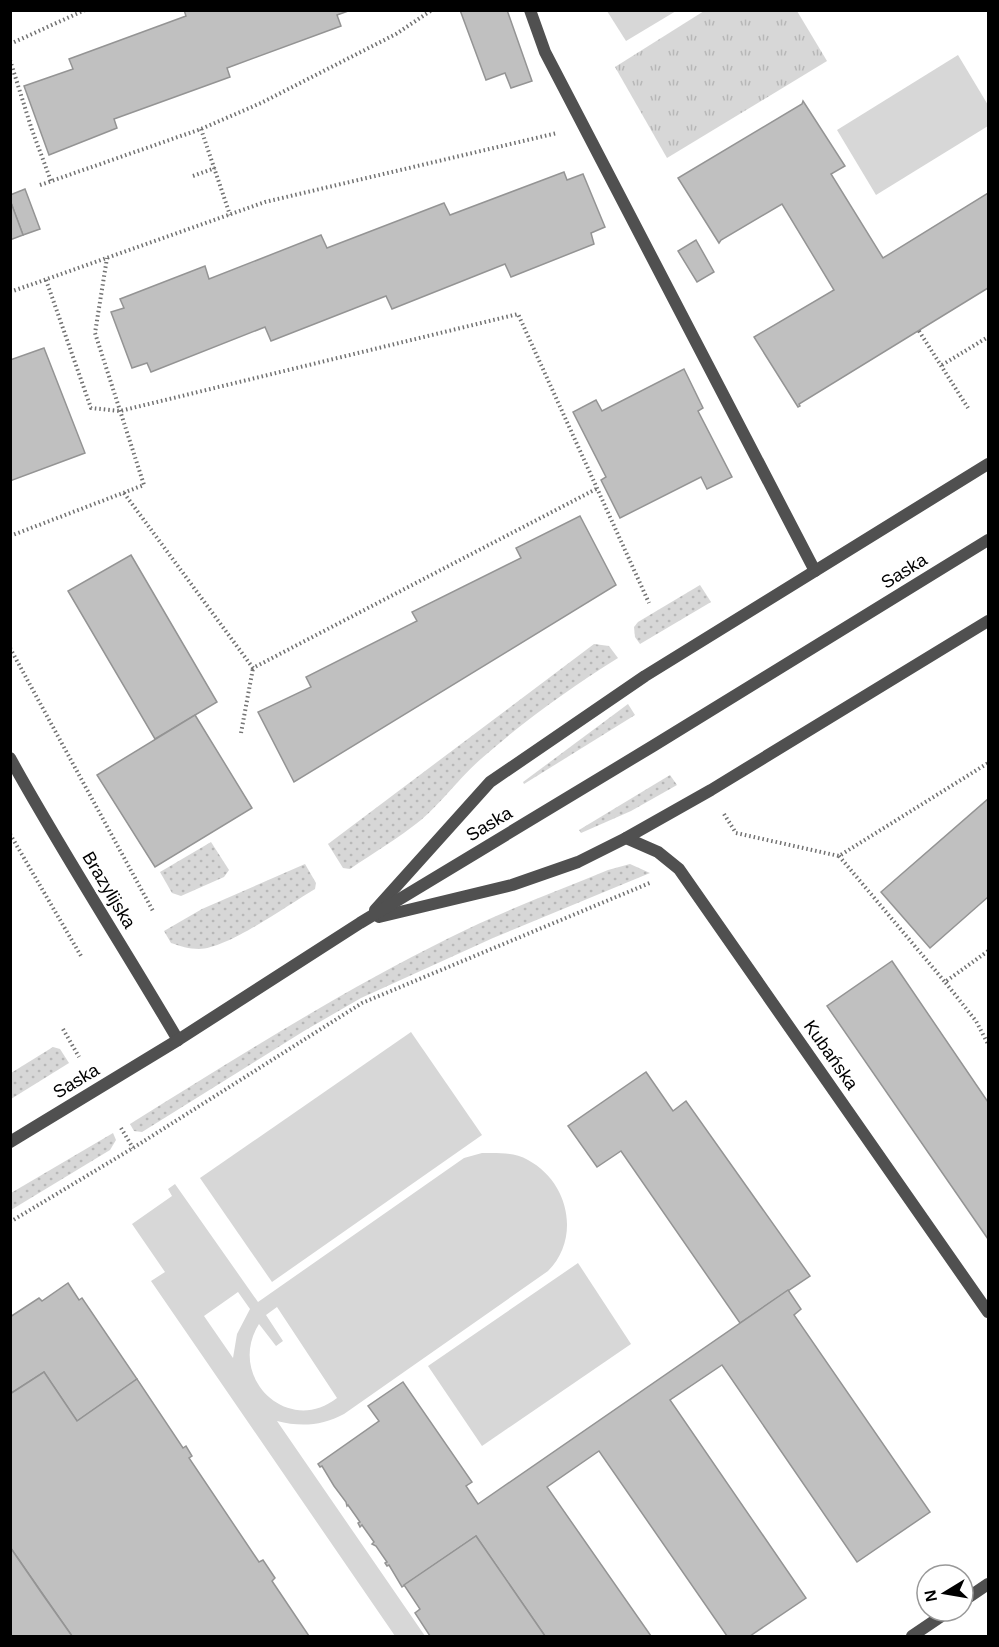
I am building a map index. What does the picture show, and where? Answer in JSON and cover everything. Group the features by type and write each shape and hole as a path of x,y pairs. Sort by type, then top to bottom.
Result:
{"street":[{"path":"531,10 545,52 815,571"},
{"path":"366,920 490,782 645,676 988,464"},
{"name":"Saska","path":"10,1142 177,1040 366,920 988,540"},
{"path":"366,920 512,885 578,862 711,790 988,621"},
{"name":"Brazylijska","path":"10,758 177,1040"},
{"name":"Kubańska","path":"626,838 658,852 679,869 988,1312"},
{"path":"975,1593 988,1584"},
{"path":"912,1636 931,1623"}],"path":[{"path":"10,44 85,10"},
{"path":"40,185 201,129 261,103 375,45 432,10"},
{"path":"10,60 51,181"},
{"path":"10,292 265,202 584,127"},
{"path":"201,129 230,215"},
{"path":"193,176 215,168"},
{"path":"10,536 144,485 95,333 107,258"},
{"path":"46,280 91,408 120,411 518,314 649,603"},
{"path":"920,331 968,408"},
{"path":"942,365 988,337"},
{"path":"253,668 598,488"},
{"path":"124,493 253,668 241,733"},
{"path":"10,648 153,911"},
{"path":"839,856 988,763"},
{"path":"720,806 736,833 839,856 945,982 975,1021 988,1044"},
{"path":"10,834 81,956"},
{"path":"10,1222 134,1148 362,1003 658,880"},
{"path":"945,982 988,951"},
{"path":"63,1029 79,1057"},
{"path":"122,1128 134,1148"}],"green space":[{"path":"607,11 676,11 626,41"},
{"path":"704,11 797,11 827,61 667,158 615,67"},
{"path":"958,55 988,105 988,126 876,195 837,130"},
{"path":"700,585 711,602 640,644 635,637 634,627 638,622"},
{"path":"594,644 609,646 618,658 548,705 498,744 413,827 350,869 343,868 328,844"},
{"path":"628,704 635,715 524,784 523,782"},
{"path":"670,775 677,785 631,811 581,833 579,830"},
{"path":"211,842 229,870 224,877 181,896 172,893 160,872"},
{"path":"305,864 316,883 315,889 225,942 199,949 188,948 171,943 164,931 202,909"},
{"path":"630,864 650,873 493,938 361,998 142,1132 134,1131 130,1124 287,1027 408,959 508,911 608,870"},
{"path":"411,1032 482,1135 272,1282 200,1178"},
{"path":"53,1047 60,1049 69,1063 11,1099 11,1073"},
{"path":"113,1133 116,1140 110,1150 11,1210 11,1193"},
{"path":"482,1153 512,1154 523,1157 542,1170 553,1182 566,1211 565,1243 558,1258 548,1271 344,1414 311,1424 277,1421 425,1636 395,1636 151,1281 165,1272 132,1224 172,1196 168,1189 175,1184 258,1302 464,1158","holes":["238,1292 250,1309 237,1334 233,1358 204,1316","277,1307 337,1398 318,1408 299,1410 282,1405 267,1395 256,1381 250,1363 251,1344 259,1324 276,1346 283,1341 266,1315"]},
{"path":"578,1263 631,1344 482,1446 428,1366"}],"building":[{"path":"184,10 351,10 337,15 341,26 227,68 230,77 114,119 117,128 49,155 24,86 73,69 69,59 186,16"},
{"path":"460,10 507,10 532,81 511,88 505,73 486,80"},
{"path":"803,101 845,166 831,174 883,258 988,193 988,288 799,404 798,407 754,337 834,290 782,204 719,243 678,178 802,104"},
{"path":"564,172 567,180 583,174 605,227 591,233 594,244 511,277 505,264 392,309 386,296 271,341 265,327 151,372 147,363 132,368 111,312 124,308 120,299 205,266 209,279 321,235 327,248 444,203 450,215"},
{"path":"25,189 40,229 23,235 10,195"},
{"path":"10,200 23,235 10,240"},
{"path":"696,240 714,272 697,282 678,251"},
{"path":"44,348 85,453 10,481 10,360"},
{"path":"684,369 703,408 698,411 732,477 707,489 701,477 620,518 601,480 606,477 573,412 596,400 602,411"},
{"path":"580,516 616,585 294,782 258,712 311,687 306,677 417,621 412,612 521,558 516,548"},
{"path":"131,555 217,702 155,739 68,591"},
{"path":"195,715 252,808 155,867 97,775"},
{"path":"988,799 988,897 930,948 881,892"},
{"path":"892,961 988,1102 988,1239 827,1006"},
{"path":"646,1072 673,1111 686,1101 810,1276 740,1323 621,1151 597,1167 568,1126"},
{"path":"68,1283 79,1300 82,1298 137,1379 77,1421 44,1372 10,1394 10,1317 39,1298 42,1301"},
{"path":"788,1290 801,1309 794,1315 930,1512 857,1562 722,1365 670,1400 806,1598 750,1636 727,1636 599,1451 547,1487 651,1636 545,1636 476,1536 402,1587 376,1546 372,1544 374,1542 362,1525 360,1527 358,1523 360,1522 322,1466 318,1464 379,1421 368,1406 403,1382 472,1482 466,1486 478,1504"},
{"path":"44,1372 77,1421 137,1379 183,1448 186,1446 192,1456 189,1458 259,1562 263,1560 275,1578 272,1581 309,1636 72,1636 10,1547 10,1394"},
{"path":"476,1536 545,1636 430,1636 415,1613 420,1609 404,1585"},
{"path":"10,1547 43,1595 72,1636 10,1636"}]}
